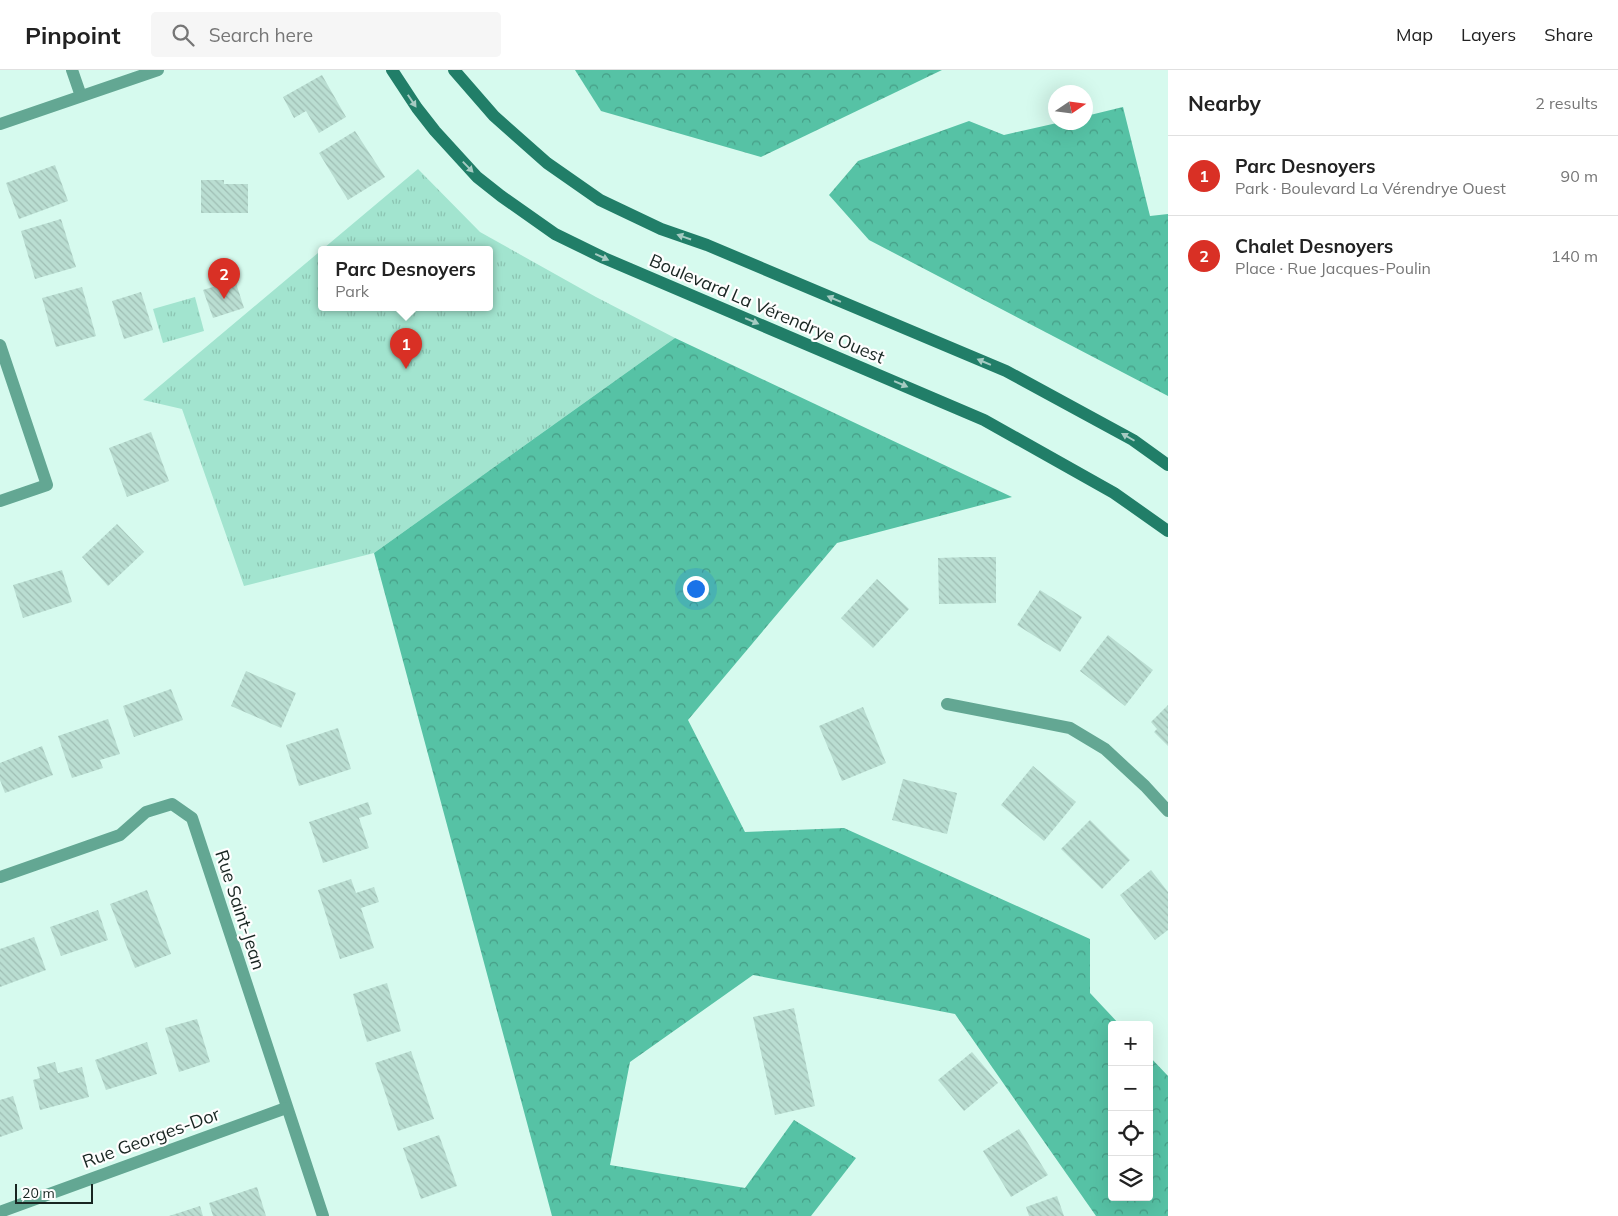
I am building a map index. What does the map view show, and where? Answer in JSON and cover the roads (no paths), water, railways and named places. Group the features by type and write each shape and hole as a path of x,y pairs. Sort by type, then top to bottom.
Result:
{"main road":[{"name":"Boulevard La Vérendrye Ouest","path":"392,70 435,131 477,177 555,234 604,258 984,420 1114,493 1168,531"},
{"name":"Boulevard La Vérendrye Ouest","path":"454,70 500,122 547,163 600,200 661,230 708,245 1006,371 1133,440 1168,465"}],"street":[{"path":"72,70 81,96"},
{"path":"0,124 158,70"},
{"path":"0,345 47,485 0,501"},
{"path":"947,704 1070,728 1105,749 1145,786 1168,811"},
{"name":"Rue Saint-Jean","path":"0,878 120,835 146,812 172,804 192,818 323,1216"},
{"name":"Rue Georges-Dor","path":"0,1212 286,1108"}],"place":[{"name":"Chalet Desnoyers","path":"224,299"},
{"name":"Parc Desnoyers","path":"406,369"}]}
